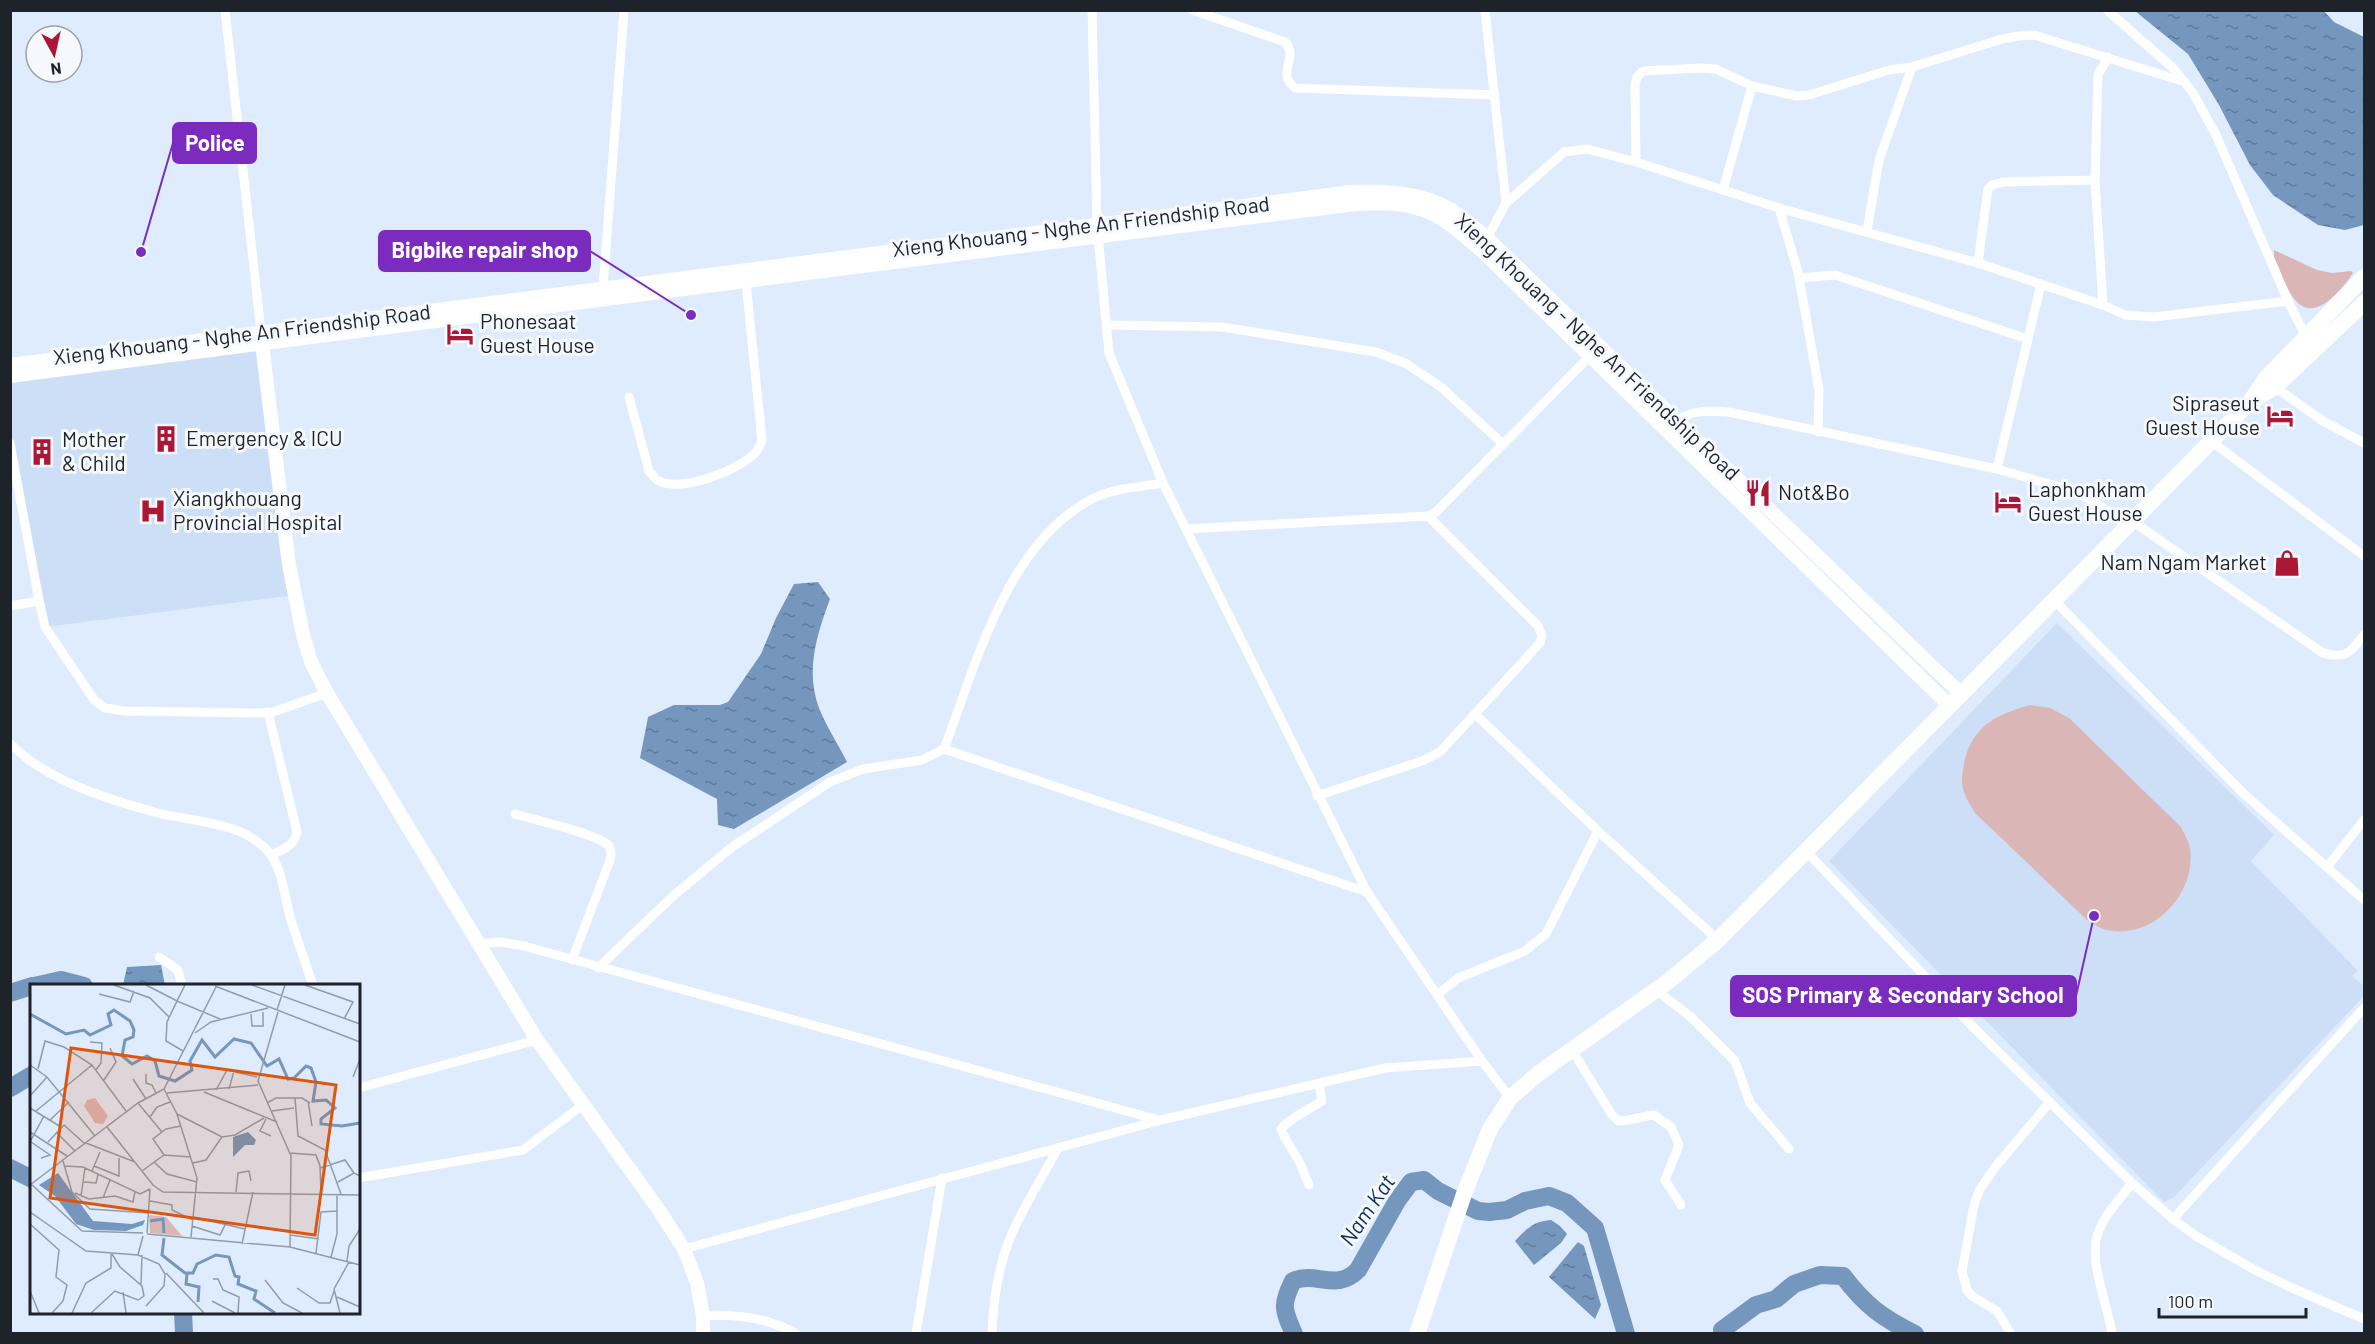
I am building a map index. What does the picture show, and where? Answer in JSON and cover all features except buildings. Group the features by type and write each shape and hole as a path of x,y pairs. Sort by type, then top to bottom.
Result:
{"highway":[{"path":"1417,1334 1464,1194 1490,1129 1510,1098 1539,1073 1656,990 1718,940 2250,402 2266,378 2364,277"},
{"path":"2250,402 2275,387 2362,309"}],"street":[{"path":"225,10 261,338 289,565 303,635 311,662 327,693 537,1040 659,1210 684,1249 697,1283 703,1316 703,1334"},
{"path":"603,294 624,10"},
{"path":"1192,10 1285,42 1291,52 1286,77 1288,83 1295,88 1496,95"},
{"path":"1485,10 1506,203"},
{"path":"2107,10 2152,48 2186,82 2216,135 2306,337"},
{"path":"1089,11 1097,230 1109,353 1163,483 1366,892 1510,1098"},
{"path":"1636,162 1635,85 1637,77 1643,71 1716,69 1752,86 1797,96 1809,95 1889,70 1912,67 2002,39 2034,35 2186,82"},
{"path":"2103,305 2095,180 2098,75 2108,57"},
{"path":"1867,231 1879,160 1912,67"},
{"path":"1723,190 1752,86"},
{"path":"1487,238 1506,203 1564,152 1587,149 1636,162 1779,208 1978,263 2103,305 2125,315 2154,317 2288,301"},
{"path":"1978,263 1988,189 1992,185 2003,182 2095,180"},
{"name":"Xieng Khouang - Nghe An Friendship Road","path":"603,294 746,282 1351,192 1387,191 1423,198 1452,211 1487,238 1594,352 1676,421 1955,700"},
{"name":"Xieng Khouang - Nghe An Friendship Road","path":"10,365 261,338 1097,230 1356,204 1389,203 1422,209 1444,221 1482,251 1594,352 1955,700"},
{"path":"1779,208 1799,278 1819,390 1818,432"},
{"path":"1799,278 1835,275 2028,339"},
{"path":"629,397 650,471 657,480 674,485 718,475 742,464 757,452 762,441 746,282"},
{"path":"1997,469 2041,284"},
{"path":"1106,325 1222,327 1376,352 1405,363 1441,387 1502,443"},
{"name":"Xieng Khouang - Nghe An Friendship Road","path":"10,376 261,338"},
{"path":"1186,529 1428,516 1436,512 1594,352"},
{"path":"2275,387 2323,421 2364,443"},
{"path":"1676,421 1689,412 1730,412 1997,469 2070,490 2130,523 2323,653 2338,657 2347,654 2364,635"},
{"path":"2211,441 2364,556"},
{"path":"10,442 45,627 95,701 105,708 124,711 268,712 327,693"},
{"path":"598,968 673,896 732,847 830,782 863,769 922,760 944,749 989,631 1017,572 1052,527 1092,499 1109,493 1163,483"},
{"path":"1317,796 1422,761 1440,752 1540,643 1542,636 1538,626 1428,516"},
{"path":"2054,600 2244,794 2364,900"},
{"path":"10,606 39,601"},
{"path":"268,712 297,832 295,841 271,855"},
{"path":"1476,715 1598,831 1718,940"},
{"path":"10,743 23,757 66,781 157,812 231,829 251,837 271,855 277,864 292,922 312,984"},
{"path":"944,749 1366,892"},
{"path":"515,814 594,837 608,844 611,851 610,860 572,960"},
{"path":"2327,867 2364,820"},
{"path":"1438,994 1458,978 1525,951 1546,934 1598,831"},
{"path":"1806,850 1972,1026 2132,1183 2173,1219 2196,1236 2253,1269 2364,1319"},
{"path":"478,944 501,942 524,946 1161,1120"},
{"path":"159,957 178,970 182,984"},
{"path":"1656,990 1691,1017 1736,1061 1750,1103 1789,1149"},
{"path":"2173,1219 2364,1008"},
{"path":"360,1087 537,1040"},
{"path":"1572,1050 1612,1115 1619,1120 1629,1121 1654,1114 1671,1127 1679,1145 1665,1180 1681,1205"},
{"path":"684,1249 1161,1120 1385,1068 1482,1061"},
{"path":"1310,1185 1281,1128 1286,1122 1322,1101 1319,1084"},
{"path":"2011,1334 1997,1311 1972,1296 1967,1290 1962,1271 1974,1205 1980,1189 1996,1166 2050,1102"},
{"path":"360,1179 523,1150 584,1104"},
{"path":"992,1334 992,1314 1003,1256 1058,1148"},
{"path":"916,1334 942,1178"},
{"path":"2112,1334 2095,1247 2098,1232 2132,1183"},
{"path":"703,1316 729,1314 769,1322 796,1334"}],"shaded area":[{"path":"2274,250 2317,270 2332,273 2351,271 2353,273 2343,287 2329,300 2313,308 2305,307 2298,303 2284,282 2274,257"},
{"name":"Xiangkhouang Provincial Hospital","path":"262,344 295,595 45,627 11,443 10,376"},
{"path":"2057,623 2274,835 2251,861 2358,971 2352,976 2364,986 2364,996 2174,1197 2164,1202 1829,861"},
{"path":"2030,705 2050,708 2069,718 2181,827 2190,848 2190,865 2186,882 2178,898 2153,922 2138,929 2121,931 2103,929 2087,920 1975,813 1965,795 1962,776 1965,759 1974,737 1998,717"}],"water":[{"path":"2135,11 2324,11 2334,22 2364,37 2364,225 2345,230 2318,225 2273,195 2250,165 2219,105 2188,54"},
{"path":"818,582 830,599 814,653 815,694 822,715 847,762 734,829 718,825 717,799 640,758 648,717 674,705 720,705 728,702 761,654 794,584"},
{"path":"161,965 165,984 123,984 127,967"},
{"path":"1551,1220 1567,1234 1561,1243 1534,1265 1515,1241 1531,1226"},
{"path":"1578,1242 1584,1246 1601,1305 1595,1319 1549,1277"}],"waterway":[{"name":"Nam Kat","path":"43,984 61,980 76,984"},
{"name":"Nam Kat","path":"10,993 30,987"},
{"name":"Nam Kat","path":"10,1088 30,1076"},
{"name":"Nam Kat","path":"10,1168 30,1178"},
{"name":"Nam Kat","path":"1294,1334 1285,1307 1293,1281 1310,1278 1342,1280 1358,1270 1397,1201 1411,1182 1424,1180 1438,1191 1478,1211 1507,1210 1525,1201 1549,1196 1567,1203 1595,1228 1626,1334"},
{"name":"Nam Kat","path":"1722,1334 1722,1330 1756,1305 1776,1299 1794,1284 1820,1275 1843,1276 1875,1310 1915,1334"},
{"name":"Nam Kat","path":"183,1314 184,1334"}],"place":[{"name":"Police","path":"141,252"},
{"name":"Bigbike repair shop","path":"691,315"},
{"name":"Phonesaat Guest House","path":"460,334"},
{"name":"Sipraseut Guest House","path":"2280,416"},
{"name":"Emergency & ICU","path":"166,439"},
{"name":"Mother & Child","path":"42,452"},
{"name":"Not&Bo","path":"1758,493"},
{"name":"Laphonkham Guest House","path":"2008,502"},
{"name":"Xiangkhouang Provincial Hospital","path":"153,511"},
{"name":"Nam Ngam Market","path":"2287,563"},
{"name":"SOS Primary & Secondary School","path":"2094,916"}]}
